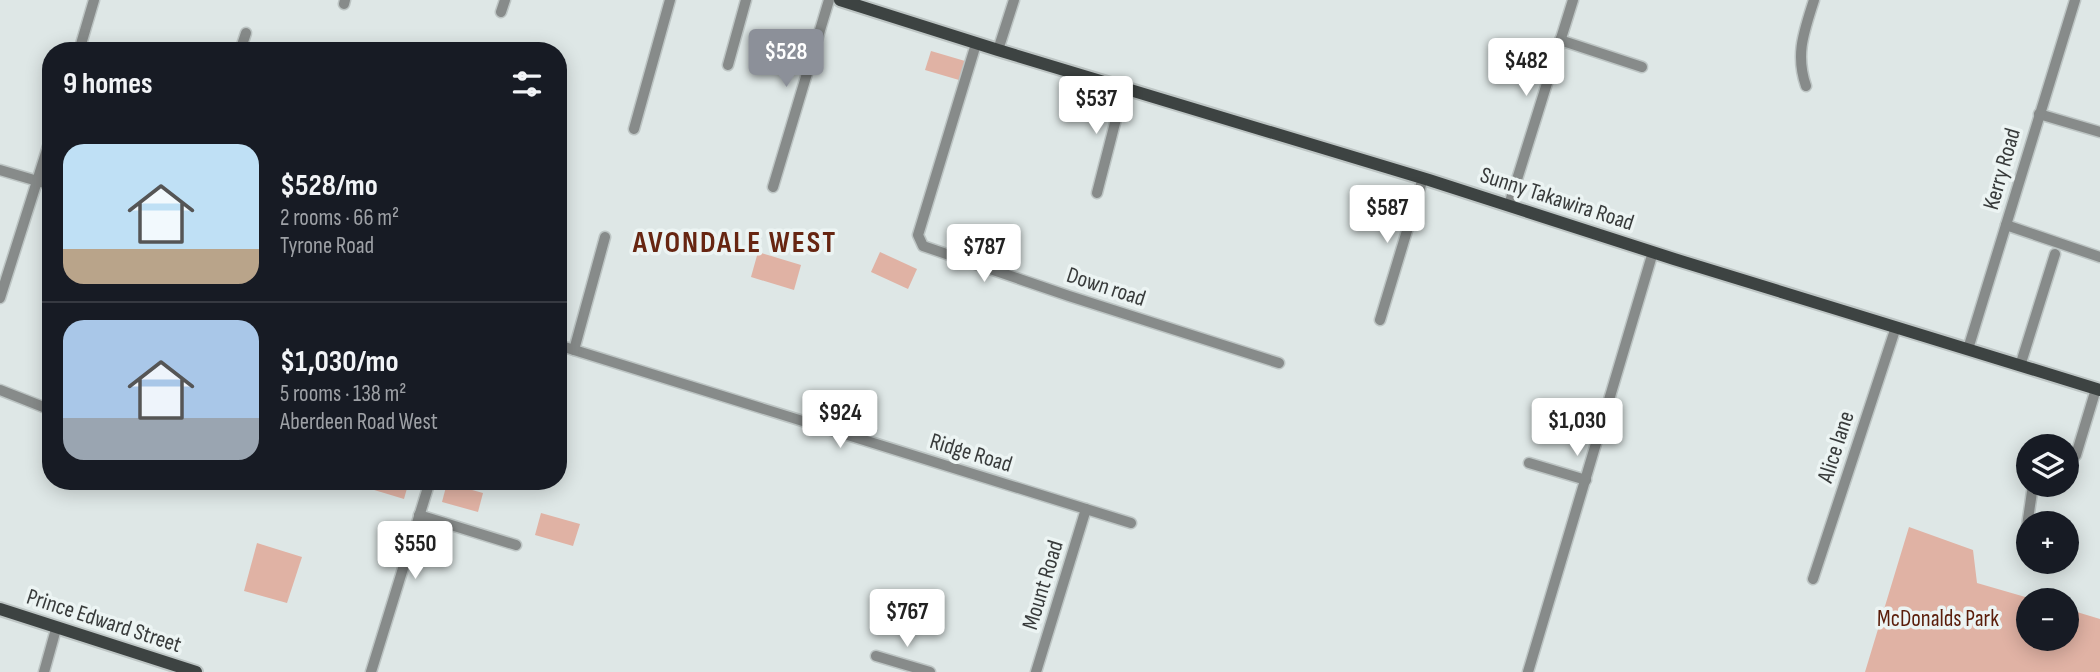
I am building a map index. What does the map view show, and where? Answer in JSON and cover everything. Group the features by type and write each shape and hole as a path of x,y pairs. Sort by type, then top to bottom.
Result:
{"main road":[{"name":"Sunny Takawira Road","path":"840,0 976,44 1423,178 2098,390"},
{"name":"Prince Edward Street","path":"0,609 196,672"}],"street":[{"path":"82,42 94,0"},
{"path":"501,12 505,0"},
{"path":"634,130 670,0"},
{"path":"728,65 746,0"},
{"path":"773,187 830,0"},
{"path":"998,50 1014,0"},
{"path":"1509,205 1573,0"},
{"path":"1806,86 1800,68 1800,47 1814,0"},
{"name":"Kerry Road","path":"1968,349 2075,0"},
{"path":"243,42 246,33"},
{"path":"1560,40 1643,67"},
{"name":"Down road","path":"976,44 918,234 923,246 1279,363"},
{"path":"1097,192 1124,88"},
{"path":"2039,114 2100,132"},
{"path":"0,298 42,163"},
{"path":"0,170 42,183"},
{"path":"1380,320 1423,178"},
{"path":"2006,225 2100,257"},
{"path":"574,350 605,237"},
{"path":"1528,672 1653,252"},
{"path":"2020,366 2054,254"},
{"name":"Alice lane","path":"1813,579 1896,327"},
{"name":"Ridge Road","path":"567,348 1131,523"},
{"path":"0,390 42,406"},
{"path":"2079,446 2098,390"},
{"path":"1529,463 1586,480"},
{"path":"371,672 427,490"},
{"name":"Mount Road","path":"1036,672 1086,509"},
{"path":"419,515 516,545"},
{"path":"44,672 56,629"},
{"path":"876,656 930,672"}],"green space":[{"path":"931,51 965,61 959,80 925,70"},
{"path":"758,252 801,265 794,290 751,277"},
{"path":"880,252 917,269 908,289 871,272"},
{"path":"374,490 406,490 404,499"},
{"path":"445,490 472,490 483,493 478,512 442,502"},
{"path":"541,513 580,524 573,546 535,535"},
{"name":"McDonalds Park","path":"1909,527 1973,550 1977,583 2016,594 2016,651 2079,651 2079,613 2100,619 2100,672 1865,672"},
{"path":"257,543 302,557 287,603 244,591"}],"district":[{"name":"AVONDALE WEST","path":"735,243"}]}
